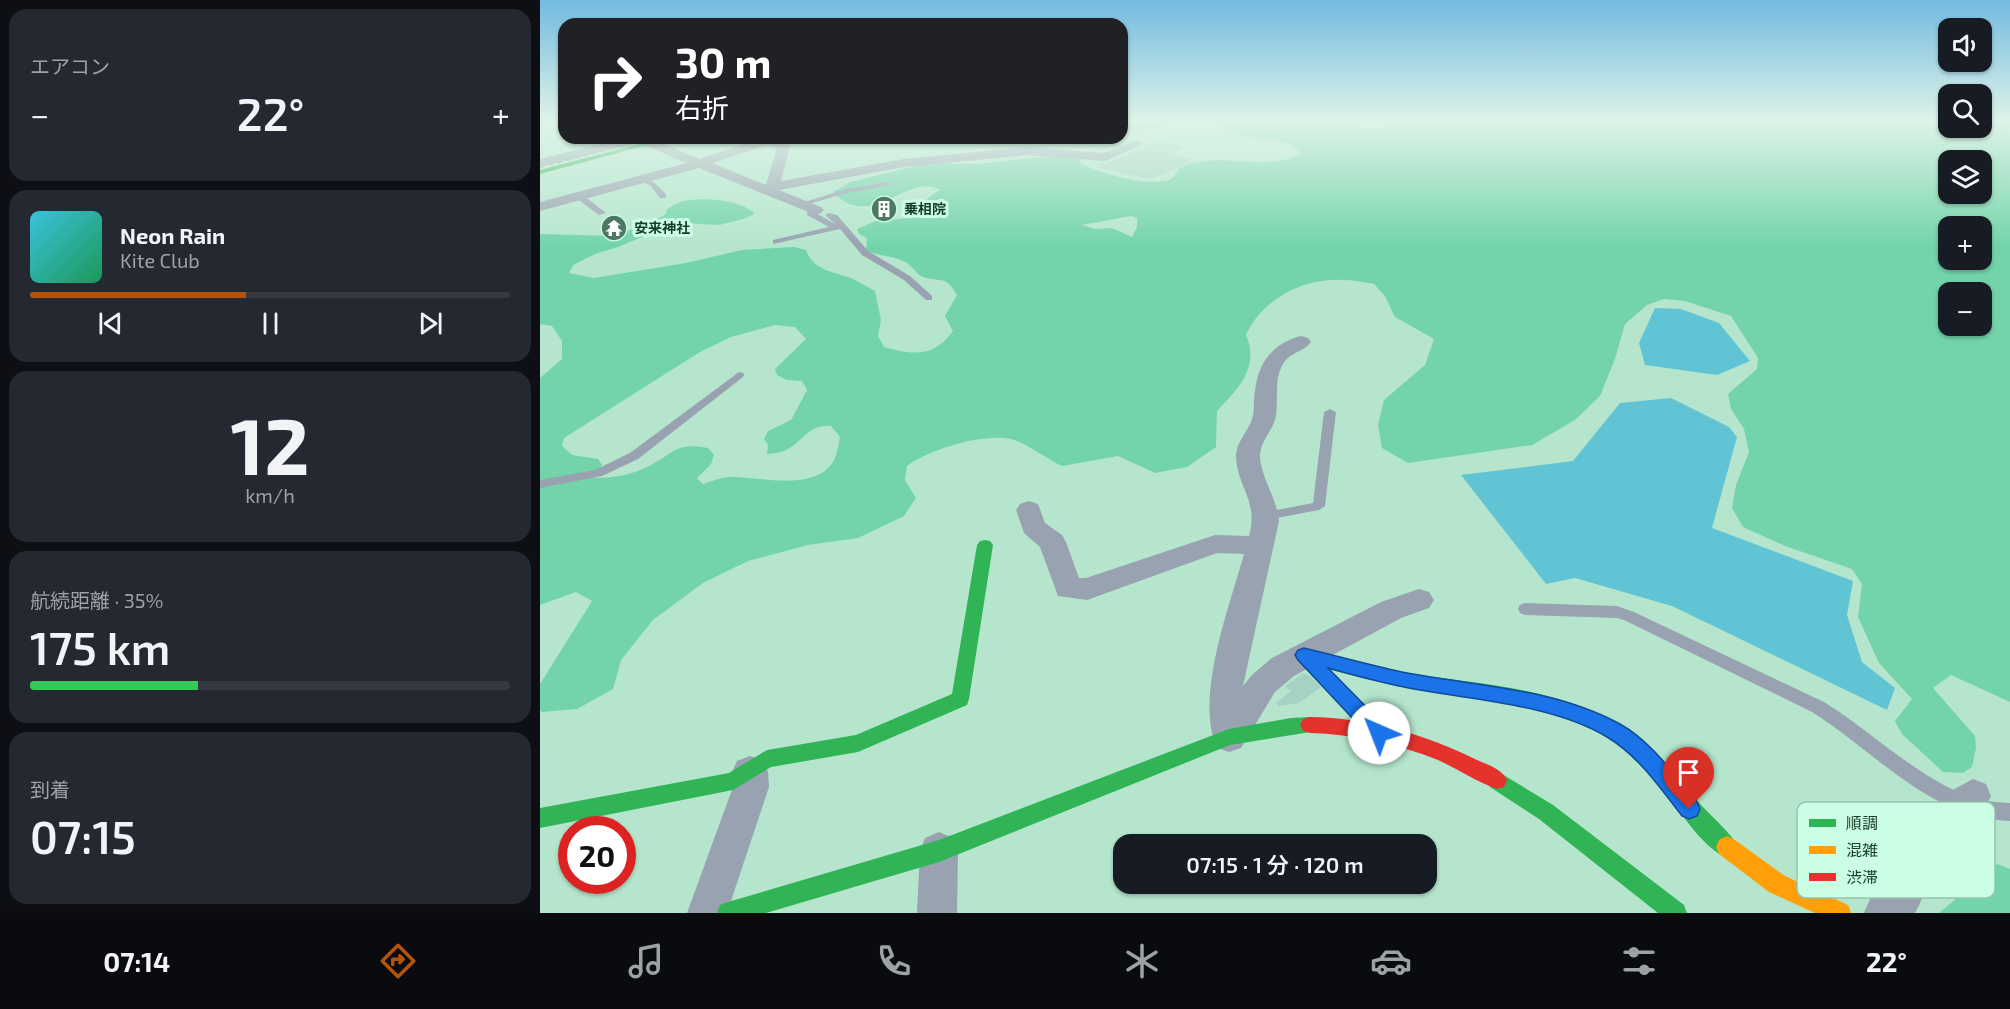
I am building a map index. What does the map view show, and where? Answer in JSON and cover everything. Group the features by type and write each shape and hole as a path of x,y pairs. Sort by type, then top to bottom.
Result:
{"street":[{"path":"540,172 572,163"},
{"path":"697,163 770,188 816,210"},
{"path":"540,207 704,163"},
{"path":"770,188 778,163"},
{"path":"770,188 908,163"},
{"path":"1229,737 1225,697 1229,669 1266,516 1248,458 1249,448 1264,420 1265,394 1272,362 1289,347 1301,342"},
{"path":"1029,510 1033,527 1052,542 1068,588 1087,590 1215,544 1234,543 1259,547"},
{"path":"540,818 733,781 767,759 858,743 960,699 985,545"},
{"path":"1229,737 1264,683 1283,667 1391,610 1419,600"},
{"path":"1304,655 1403,679 1529,700 1591,720 1614,731 1634,745 1711,833 1750,867 1797,896"},
{"path":"728,913 939,851 1229,737 1291,726 1344,727 1379,733 1435,749 1490,775 1546,812 1676,913"},
{"path":"708,913 751,787 750,772"},
{"path":"937,913 939,851"},
{"path":"1801,898 1840,913"},
{"path":"1884,913 1892,910 1901,898"}],"lane":[{"path":"643,180 653,185 663,196"},
{"path":"888,184 846,191 810,213 838,226 853,238 865,253 907,278 929,298"},
{"path":"580,197 602,213"},
{"path":"816,210 834,217 838,226"},
{"path":"776,242 838,226"},
{"path":"540,484 598,473 634,456 739,375"},
{"path":"1266,516 1319,506 1330,412"},
{"path":"1526,609 1617,612 1629,616 1820,708 1894,763 1972,802"},
{"path":"1304,655 1379,733"},
{"path":"1995,811 2010,812"}],"green space":[{"path":"928,163 1081,163 1112,175 1154,182 1170,179 1181,167 1196,163 1938,163 1938,204 1992,204 1992,163 2010,163 2010,702 1951,675 1933,688 1975,736 1976,748 1972,767 1963,773 1943,772 1902,734 1895,721 1912,699 1879,663 1858,617 1862,584 1852,569 1785,546 1743,527 1732,508 1736,485 1749,452 1744,429 1731,409 1728,394 1757,369 1758,358 1731,316 1685,301 1664,299 1647,305 1625,324 1615,359 1600,396 1575,420 1532,445 1408,463 1382,448 1378,425 1384,400 1425,365 1434,339 1395,317 1385,296 1374,284 1346,280 1327,280 1298,287 1262,311 1246,335 1250,347 1250,358 1245,377 1217,411 1216,447 1187,467 1155,473 1118,456 1062,466 1017,441 1006,438 960,443 930,453 907,466 905,480 916,498 904,516 858,538 808,545 748,561 703,583 653,620 621,660 613,689 577,709 542,712 540,710 540,684 592,601 576,592 540,605 540,378 562,359 562,341 552,326 540,324 540,234 613,236 650,223 666,214 667,209 682,202 711,199 741,205 755,214 719,225 685,223 668,226 595,254 573,265 569,273 594,278 686,263 742,250 794,247 806,250 819,267 853,279 875,291 881,320 878,336 884,347 914,353 938,346 953,331 945,316 957,295 945,281 921,276 902,260 866,250 867,238 859,234 857,229 876,221 910,218 934,209 933,205 927,201 940,190 928,186 915,188 875,204 861,206 847,203 833,192 850,182","holes":["1131,216 1137,218 1137,227 1132,237 1112,228 1095,229 1082,225","775,325 795,327 806,339 775,369 777,375 787,380 802,381 807,390 791,420 768,431 764,439 768,445 767,454 786,450 817,427 831,426 840,437 838,449 832,464 820,474 810,478 784,481 731,477 703,484 697,478 711,464 714,455 708,448 689,446 676,450 636,472 615,477 594,478 602,465 598,459 572,455 562,446 564,438 700,352 731,337"]},
{"path":"1997,864 2010,869 2010,913 1939,913 1957,898 1995,898 1995,866"}],"water":[{"path":"1655,308 1681,309 1719,323 1750,361 1717,375 1645,365 1639,343"},
{"path":"1671,398 1729,427 1737,437 1712,528 1853,581 1847,615 1862,662 1895,688 1887,710 1672,606 1575,578 1546,584 1461,475 1573,461 1620,403"}],"building":[{"path":"1190,163 1151,179 1095,165"},
{"path":"1303,673 1310,676 1321,687 1299,703 1278,706 1276,703 1291,691 1285,686"}],"railway":[{"path":"540,167 557,163"}],"traffic: fast":[{"path":"540,172 576,163"},
{"path":"540,818 733,781 767,759 858,743 960,699 985,545"},
{"path":"1304,655 1393,678 1548,703 1601,723 1639,750 1727,847"},
{"path":"728,913 939,851 1229,737 1310,725"},
{"path":"1497,780 1546,812 1676,913"}],"traffic: slow":[{"path":"1727,847 1777,884 1797,893"},
{"path":"1807,898 1840,913"}],"traffic: jam":[{"path":"1310,725 1372,732 1409,741 1445,754 1497,780"}],"place":[{"name":"乗相院","path":"884,209"},
{"name":"安来神社","path":"614,228"}],"route":[{"path":"1379,733 1304,655 1332,664 1403,679 1529,700 1591,720 1614,731 1634,745 1689,809"}]}
